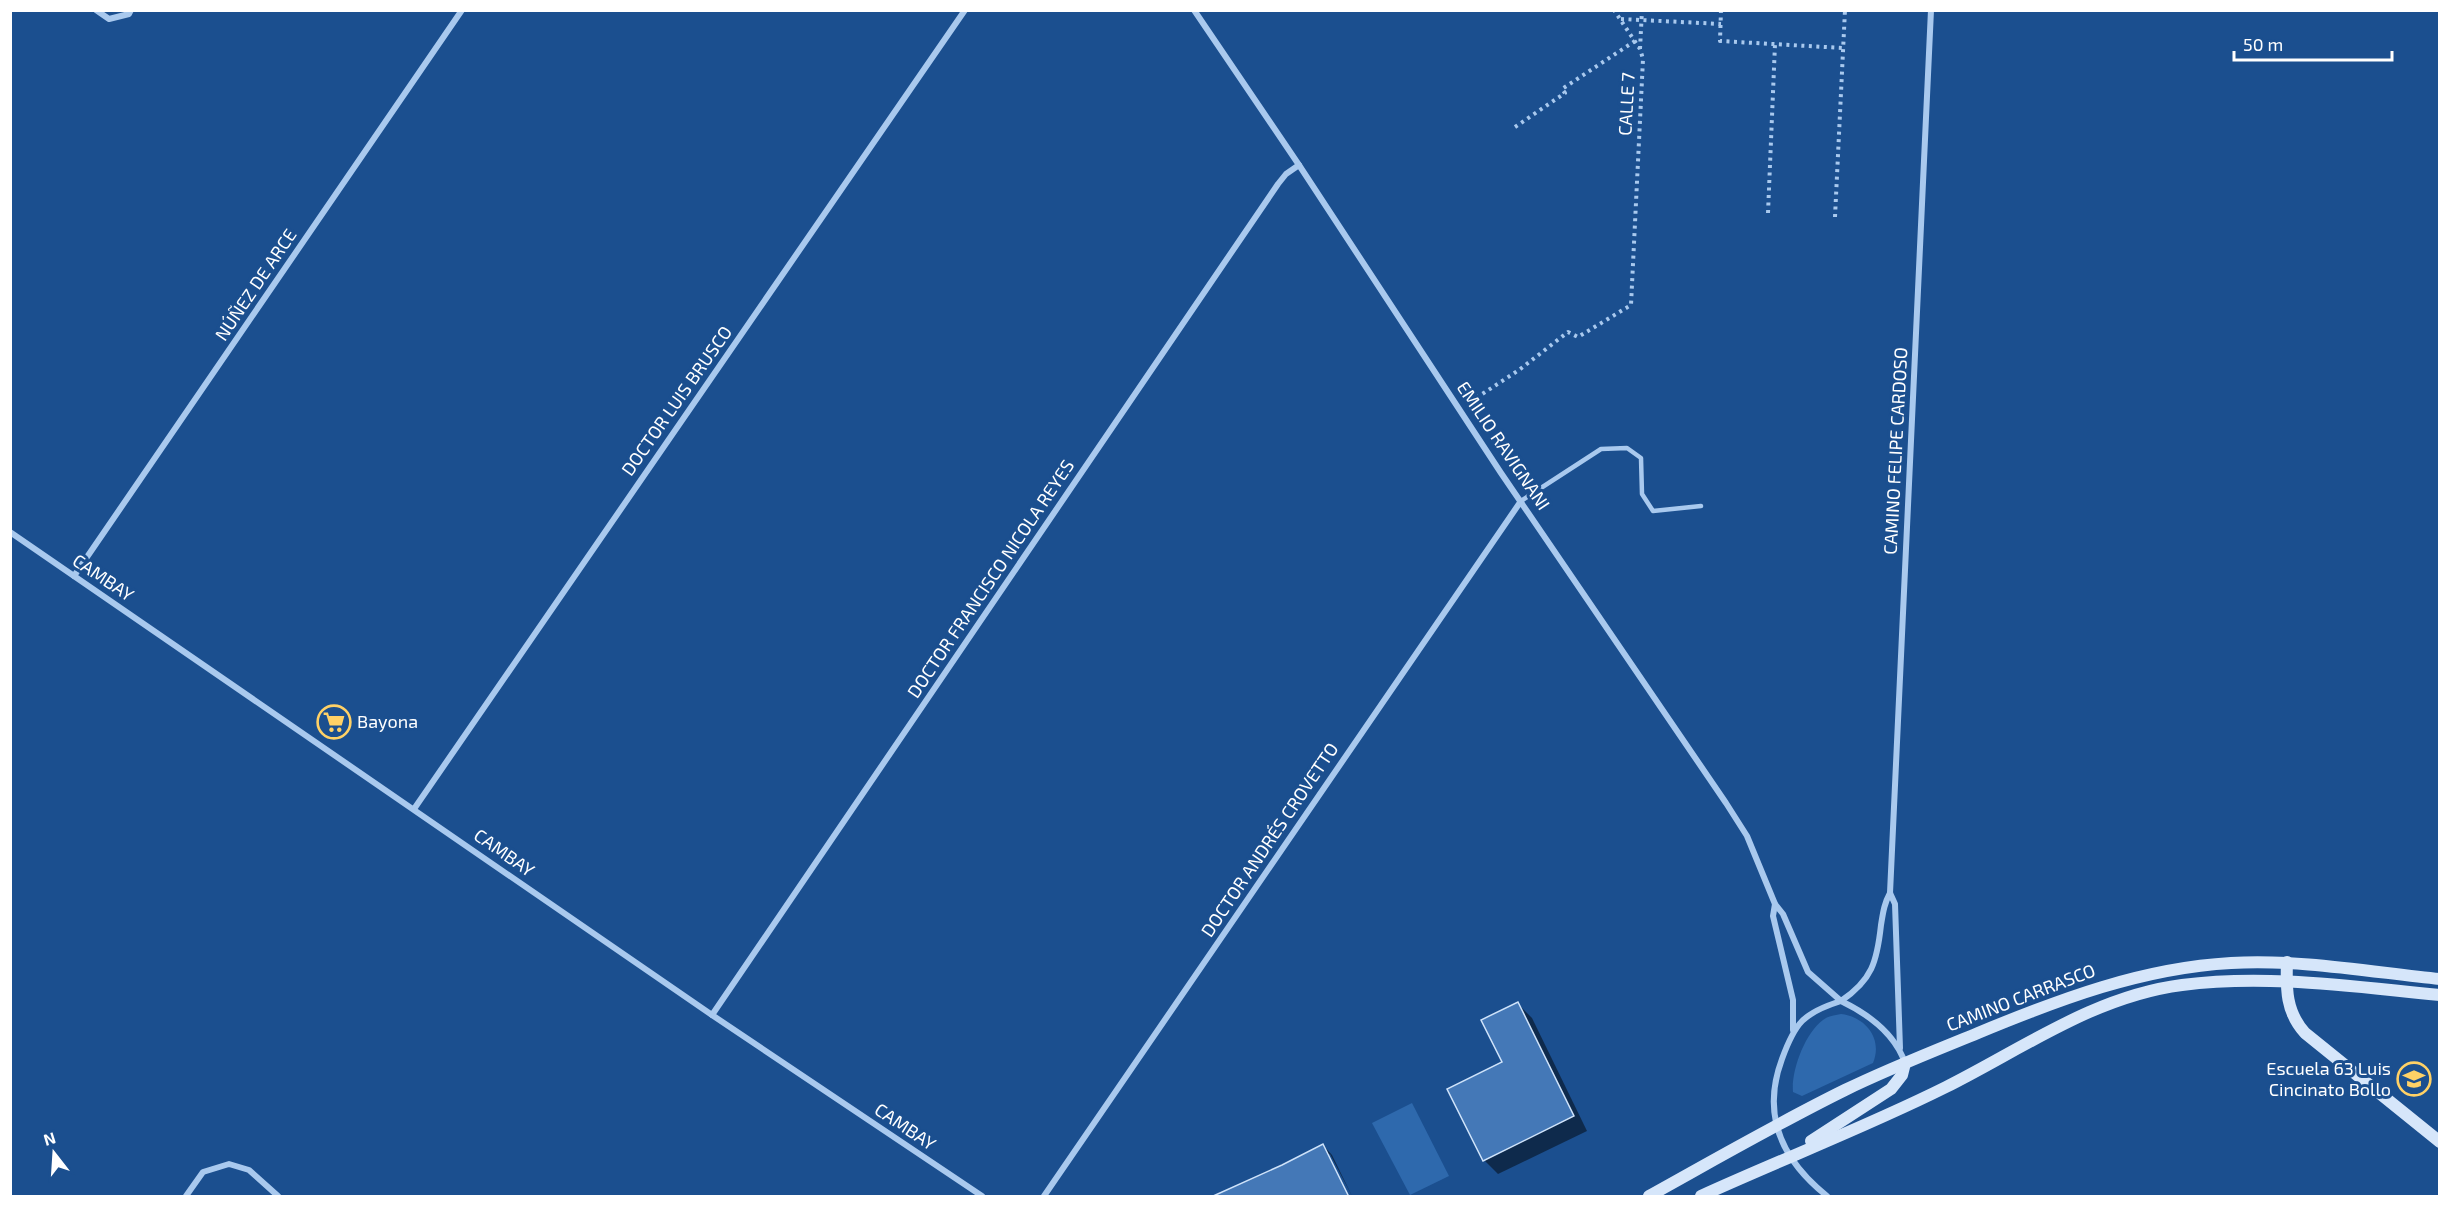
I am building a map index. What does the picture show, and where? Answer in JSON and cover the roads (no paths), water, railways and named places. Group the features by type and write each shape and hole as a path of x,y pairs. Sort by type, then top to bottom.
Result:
{"main road":[{"name":"CAMINO CARRASCO","path":"1649,1197 1776,1126 1905,1063 2065,997 2122,980 2229,963 2287,962 2439,979"},
{"path":"2287,962 2286,991 2295,1022 2305,1033 2439,1142"},
{"name":"CAMINO CARRASCO","path":"1701,1197 1945,1087 2104,1005 2136,994 2181,985 2236,981 2286,981 2439,996"},
{"path":"1791,1156 1891,1089 1902,1075 1905,1063"}],"street":[{"path":"96,10 109,19 129,14 131,10"},
{"name":"NÚÑEZ DE ARCE","path":"74,576 462,10"},
{"name":"DOCTOR LUIS BRUSCO","path":"414,809 965,10"},
{"name":"EMILIO RAVIGNANI","path":"1194,10 1459,409 1726,803 1747,836 1775,904 1783,914 1808,972 1841,1001 1860,1010 1878,1024 1900,1048 1905,1063"},
{"name":"CAMINO FELIPE CARDOSO","path":"1841,1001 1858,989 1867,978 1878,952 1884,904 1890,893 1931,10"},
{"name":"DOCTOR FRANCISCO NICOLA REYES","path":"712,1015 1278,184 1286,174 1299,165"},
{"name":"DOCTOR ANDRÉS CROVETTO","path":"1044,1197 1521,501"},
{"name":"CAMBAY","path":"10,532 712,1015 982,1197"},
{"name":"CAMINO FELIPE CARDOSO","path":"1890,893 1895,904 1900,1048"},
{"name":"EMILIO RAVIGNANI","path":"1775,904 1773,916 1792,1000 1793,1031 1775,1077 1773,1111 1780,1140 1811,1184 1827,1197"},
{"name":"EMILIO RAVIGNANI","path":"1793,1031 1820,1008 1841,1001"},
{"path":"186,1197 203,1172 229,1164 249,1170 278,1197"}],"lane":[{"path":"1521,501 1601,449 1627,448 1641,458 1642,494 1653,511 1701,506"}],"place":[{"name":"Bayona","path":"334,722"},
{"name":"Escuela 63 Luis Cincinato Bollo","path":"2414,1079"}]}
